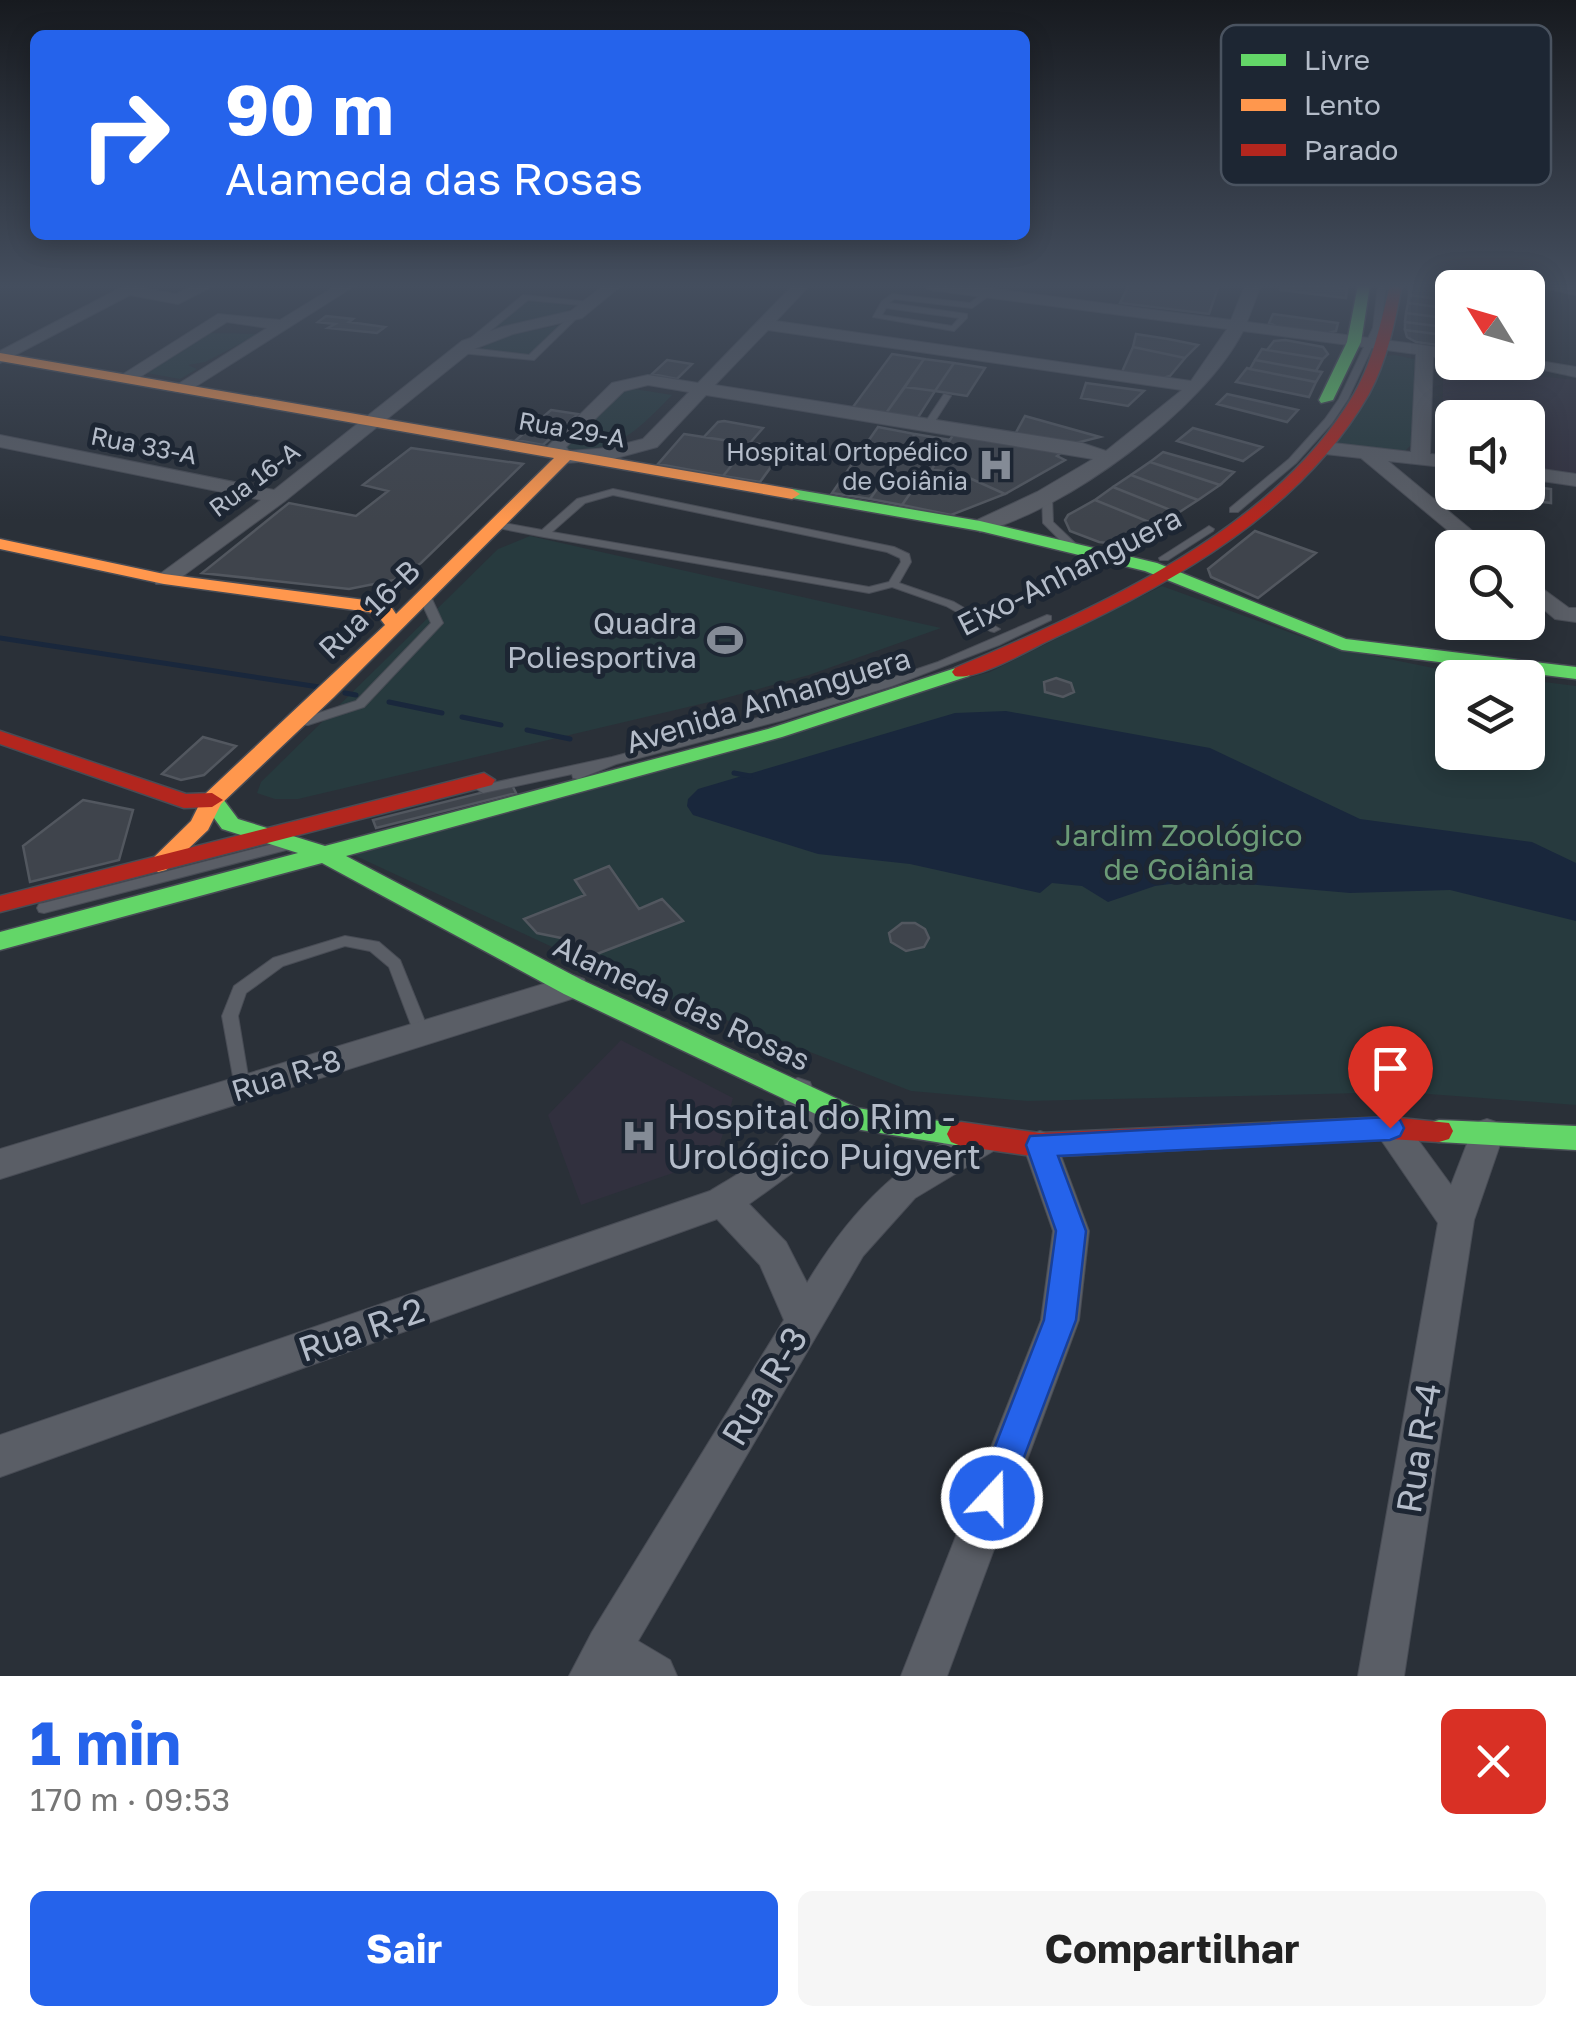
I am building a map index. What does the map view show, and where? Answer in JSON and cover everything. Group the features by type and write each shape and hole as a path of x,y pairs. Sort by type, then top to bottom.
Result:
{"main road":[{"name":"Rua 29-A","path":"38,363 980,526 1151,566"},
{"name":"Avenida Anhanguera","path":"1099,578 1151,566 1292,445 1352,363"},
{"name":"Avenida Anhanguera","path":"0,941 622,775 900,695 984,663 1151,566 1253,514 1333,446 1360,400 1365,363"},
{"name":"Rua 16-B","path":"158,864 200,826 212,800 498,526 564,457"},
{"path":"0,544 164,579 373,606 385,612 395,626"},
{"path":"1151,566 1233,603 1342,644 1576,673"},
{"name":"Avenida Anhanguera","path":"0,904 772,708 876,677 1067,595"},
{"path":"0,738 184,801 212,800 230,824 265,835"},
{"name":"Alameda das Rosas","path":"265,835 322,853 573,986 853,1119 1040,1145 1390,1128 1576,1138"}],"street":[{"path":"126,378 149,363"},
{"path":"181,388 221,363"},
{"name":"Rua 16-A","path":"164,579 375,422 446,363"},
{"path":"725,363 700,389 663,433 650,444 609,454 564,457 556,448 626,383 648,380 700,389 927,427 1082,450 1109,458"},
{"path":"1036,363 1196,386"},
{"path":"980,526 1043,498 1109,458 1196,386 1212,363"},
{"path":"1420,458 1424,363"},
{"path":"1545,367 1576,372"},
{"name":"Rua 33-A","path":"0,441 278,496"},
{"path":"1333,446 1368,454 1435,460"},
{"path":"1368,454 1460,530"},
{"path":"1397,477 1408,462 1420,458"},
{"path":"1545,475 1576,480"},
{"path":"1007,532 1043,498"},
{"path":"1545,598 1572,618"},
{"name":"Rua R-8","path":"0,1164 573,986"},
{"name":"Rua R-2","path":"0,1456 722,1202 778,1167 799,1147 809,1125 798,1091"},
{"path":"1390,1128 1456,1220"},
{"name":"Rua R-4","path":"1380,1676 1456,1220 1487,1133"},
{"name":"Rua R-3","path":"600,1662 850,1245 904,1187 984,1140"},
{"path":"924,1676 1060,1320 1071,1231 1040,1145"},
{"path":"722,1202 760,1234 785,1268 803,1320"},
{"path":"600,1662 654,1676"}],"lane":[{"path":"927,427 946,396"},
{"path":"544,534 581,500 613,492 890,549 905,556 906,562 893,584"},
{"path":"1043,498 1048,523 1072,546"},
{"path":"498,526 869,590 893,584 950,604 994,629"},
{"name":"Eixo-Anhanguera","path":"0,920 295,843 348,836 548,786 612,761 852,698 938,667 1151,566"},
{"path":"293,725 360,704 437,623 425,597"},
{"path":"242,1088 230,1016 239,990 278,962 345,941 374,946 394,964 422,1034"}],"shaded area":[{"path":"1545,377 1576,380 1576,477 1545,472 1545,400 1443,400 1443,380 1545,380"},
{"path":"1006,711 1210,748 1360,819 1532,842 1576,863 1576,921 1450,890 1350,893 1201,880 1155,886 1108,902 1082,886 1052,883 1040,893 910,864 818,854 693,815 687,806 698,789 955,713"},
{"name":"Hospital do Rim - Urológico Puigvert","path":"621,1040 733,1098 716,1158 581,1205 548,1115"}],"green space":[{"path":"157,363 198,363 188,365 197,369 180,379 141,372"},
{"path":"1380,363 1422,363 1416,440 1405,451 1336,444"},
{"path":"622,387 672,395 634,431 609,445 557,447"},
{"path":"530,536 941,628 809,675 722,699 298,799 275,799 257,793 261,782 498,549"},
{"name":"Jardim Zoológico de Goiânia","path":"1162,586 1330,647 1435,668 1435,770 1545,770 1545,682 1576,686 1576,1105 1402,1092 1028,1101 911,1091 628,982 345,851 990,672"}],"building":[{"path":"664,363 692,364 677,379 652,374"},
{"path":"885,363 921,363 884,416 850,411"},
{"path":"921,363 954,363 935,391 905,387"},
{"path":"954,363 985,368 967,396 935,391"},
{"path":"1126,363 1181,363 1170,376 1156,380 1121,374"},
{"path":"1253,363 1273,363 1322,372 1316,382 1250,369"},
{"path":"1273,363 1321,363 1316,371"},
{"path":"1247,368 1316,382 1309,397 1236,382"},
{"path":"1086,383 1144,391 1128,406 1081,398"},
{"path":"905,387 935,391 915,422 884,416"},
{"path":"1227,394 1298,410 1287,422 1217,404"},
{"path":"551,410 578,414 543,445 516,440"},
{"path":"1025,416 1100,437 1072,444 1014,436"},
{"path":"724,421 763,428 749,444 704,437"},
{"path":"878,427 915,434 870,499 832,493"},
{"path":"1193,428 1262,447 1243,461 1177,441"},
{"path":"684,434 749,444 723,476 658,464"},
{"path":"915,434 950,440 939,457 903,452"},
{"name":"Hospital Ortopédico de Goiânia","path":"953,435 1062,452 1057,456 1065,460 1005,494 965,476 932,469"},
{"path":"749,444 784,449 760,482 723,476"},
{"path":"411,448 523,464 421,563 394,580 349,589 202,573 289,503 356,516 388,491 363,485"},
{"path":"903,452 939,457 932,469 965,476 1005,494 951,515 902,505 916,485 884,479"},
{"path":"1163,452 1234,472 1220,485 1150,462"},
{"path":"1150,462 1220,485 1198,500 1131,475"},
{"path":"1131,475 1198,500 1178,513 1113,487"},
{"path":"884,479 916,485 902,505 870,499"},
{"path":"1113,487 1178,513 1159,526 1095,500"},
{"path":"1545,488 1551,489 1551,503 1545,502"},
{"path":"1095,500 1159,526 1134,541 1116,544 1070,531 1065,520 1068,515"},
{"path":"1255,531 1316,553 1258,598 1211,577 1208,569"},
{"path":"1056,678 1071,683 1074,692 1063,697 1045,692 1044,682"},
{"path":"203,737 236,746 204,775 181,780 162,774"},
{"path":"512,785 516,793 376,828 373,820"},
{"path":"83,800 133,810 119,860 30,882 23,846"},
{"path":"609,866 639,909 662,899 683,921 589,957 566,939 537,933 524,919 585,895 575,880"},
{"path":"902,923 915,923 925,929 929,938 924,947 906,951 891,942 889,933"}],"waterway":[{"path":"0,638 319,687"},
{"path":"345,693 356,695"},
{"path":"389,702 442,713"},
{"path":"462,717 501,725"},
{"path":"527,730 570,739"},
{"path":"734,773 750,776"}],"traffic: fast":[{"path":"1326,400 1344,363"},
{"path":"792,494 980,526 1151,567 1342,644 1576,673"},
{"path":"0,941 775,733 962,672"},
{"path":"212,800 230,824 322,853 573,987 853,1119 961,1134"},
{"path":"1439,1131 1576,1138"}],"traffic: slow":[{"path":"36,363 792,494"},
{"path":"158,864 200,825 212,800 327,693 564,457"},
{"path":"0,544 164,579 373,607 385,612 395,626"}],"traffic: jam":[{"path":"962,672 1128,594 1240,524 1290,484 1331,440 1362,393 1375,363"},
{"path":"0,737 184,801 212,800"},
{"path":"0,904 484,780"},
{"path":"961,1134 1040,1145 1390,1128 1439,1131"}],"place":[{"name":"Hospital Ortopédico de Goiânia","path":"996,465"},
{"name":"Quadra Poliesportiva","path":"725,640"},
{"name":"Hospital do Rim - Urológico Puigvert","path":"639,1136"}],"route":[{"path":"992,1498 1060,1320 1071,1231 1040,1145 1390,1128"}]}
